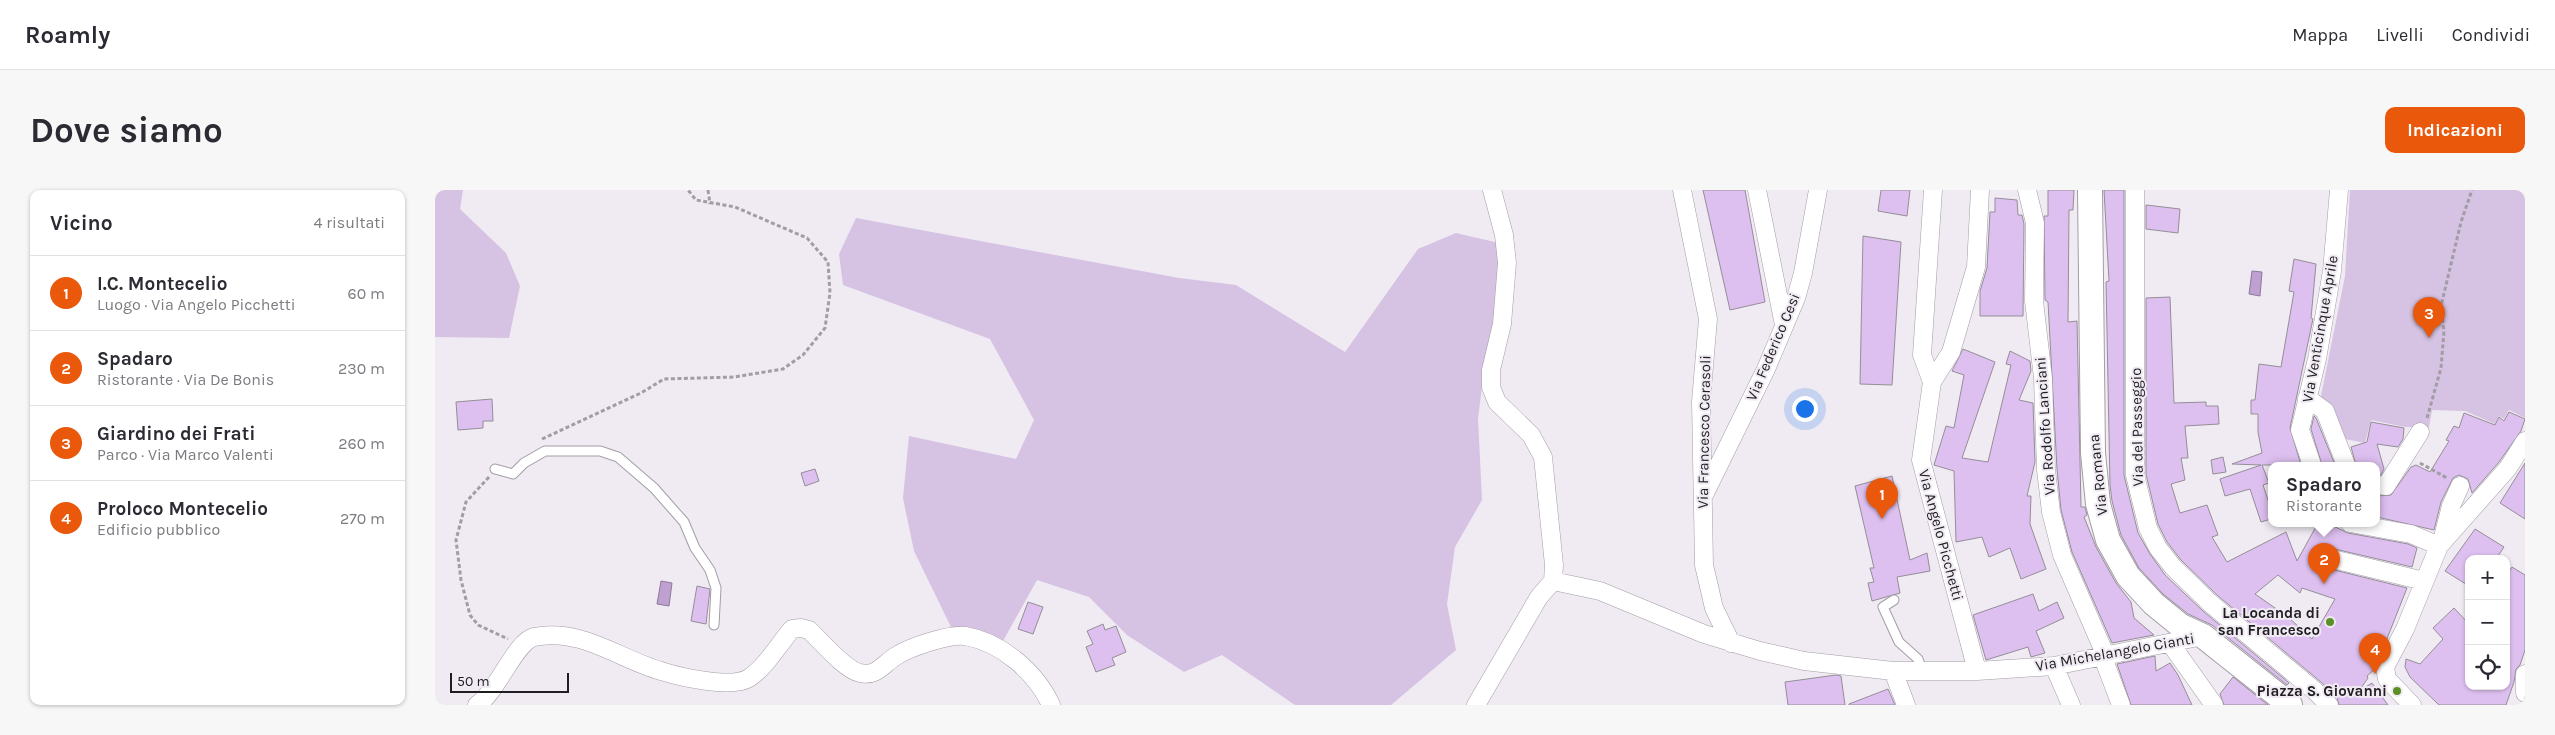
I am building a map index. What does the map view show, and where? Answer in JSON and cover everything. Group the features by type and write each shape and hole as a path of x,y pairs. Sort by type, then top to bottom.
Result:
{"street":[{"path":"1476,705 1539,597 1553,581 1553,549 1543,457 1534,439 1497,402 1491,387 1492,364 1502,324 1507,263 1504,235 1492,190"},
{"name":"Via Francesco Cerasoli","path":"1682,190 1708,319 1701,401 1704,495 1702,542 1706,578 1714,608 1731,643"},
{"path":"1757,190 1784,325"},
{"name":"Via Federico Cesi","path":"1704,495 1766,368 1784,325 1803,273 1818,190"},
{"name":"Via Angelo Picchetti","path":"1933,190 1922,356 1932,382 1921,460 1977,671"},
{"path":"1932,382 1951,352 1976,267 1979,190"},
{"name":"Via Rodolfo Lanciani","path":"2027,190 2035,223 2035,301 2043,378 2046,470 2051,512 2062,556 2104,655 2121,705"},
{"name":"Via Romana","path":"2090,190 2093,453 2102,523 2117,558 2145,595 2181,626 2203,636 2289,705"},
{"name":"Via del Passeggio","path":"2135,190 2135,476 2148,528 2154,542 2173,567 2210,603 2315,691 2329,705"},
{"name":"Via Venticinque Aprile","path":"2311,462 2301,430 2317,359 2332,271 2339,190"},
{"path":"2307,398 2325,411 2345,462"},
{"path":"2380,485 2386,486 2420,432"},
{"path":"2440,545 2508,468 2525,441"},
{"path":"2412,705 2387,679 2385,667 2405,629 2440,545 2451,506 2461,486"},
{"path":"2372,527 2411,534 2440,545"},
{"path":"2320,556 2424,581"},
{"name":"Via Michelangelo Cianti","path":"1553,581 1601,590 1731,643 1793,659 1893,672 1977,671 2054,666 2203,636"},
{"path":"477,705 484,700 497,684 520,645 533,638 561,635 609,648 660,671 724,683 738,682 756,672 792,629 801,628 809,630 852,671 863,674 879,670 896,656 917,646 963,636 987,642 1010,656 1031,673 1051,705"},
{"path":"2170,643 2214,705"},
{"path":"2054,666 2071,705"},
{"path":"1893,672 1906,705"},
{"path":"2525,674 2525,693"}],"lane":[{"path":"495,469 513,474 524,463 545,451 600,451 618,457 654,488 684,522 695,548 710,570 716,588 714,624"},
{"path":"1894,600 1883,607 1899,642 1918,658 1923,671"}],"path":[{"path":"533,443 641,394 664,379 734,377 783,369 803,356 825,328 830,293 828,262 807,238 735,208 696,200 687,190"},
{"path":"708,190 710,204"},
{"path":"2420,432 2426,421 2441,368 2444,331 2441,306 2461,222 2472,190"},
{"path":"2406,456 2461,486"},
{"path":"495,469 466,502 456,540 461,580 469,615 478,625 520,645"}],"shaded area":[{"path":"435,190 463,190 460,209 506,253 520,286 509,338 435,337"},
{"path":"2350,190 2525,190 2525,418 2509,410 2504,419 2499,416 2495,424 2465,411 2432,410 2429,427 2405,427 2371,420 2365,443 2345,439 2334,419 2333,406 2320,401 2345,276"},
{"path":"856,218 1179,278 1236,285 1345,352 1418,249 1456,233 1499,243 1498,308 1485,362 1478,419 1482,500 1455,547 1447,604 1456,650 1391,705 1295,705 1222,655 1184,672 1127,635 1089,597 1037,580 1003,641 951,627 914,551 903,498 909,436 1016,459 1034,420 990,339 843,285 839,254"},
{"path":"2252,271 2262,272 2260,296 2249,294"},
{"path":"661,581 672,583 669,606 657,604"}],"building":[{"path":"1703,190 1745,190 1765,302 1730,310"},
{"path":"1881,190 1910,190 1907,216 1878,211"},
{"path":"2048,190 2074,190 2073,210 2069,210 2068,322 2077,321 2081,507 2085,507 2087,515 2084,517 2096,547 2116,583 2131,602 2134,618 2154,635 2112,643 2072,552 2061,510 2048,302 2045,300 2044,216 2048,216"},
{"path":"2104,190 2124,190 2124,475 2138,533 2165,575 2203,611 2289,683 2287,685 2212,625 2188,614 2163,594 2139,568 2121,535 2110,485 2106,282 2109,281"},
{"path":"1995,198 2017,200 2018,215 2022,215 2024,224 2023,316 1980,316 1980,291 1987,268 1990,212 1995,212"},
{"path":"2146,205 2180,209 2178,233 2146,229"},
{"path":"1863,236 1901,242 1892,385 1860,384"},
{"path":"2294,259 2316,264 2311,318 2313,319 2290,428 2300,462 2268,462 2268,465 2262,465 2268,480 2268,483 2263,485 2268,500 2268,520 2261,522 2250,489 2225,496 2220,479 2261,465 2232,464 2262,453 2258,432 2258,414 2251,414 2251,400 2255,400 2259,364 2281,367 2294,292 2289,291"},
{"path":"2170,297 2174,403 2206,402 2206,406 2218,406 2219,424 2185,426 2188,458 2181,458 2185,480 2171,484 2180,513 2207,505 2218,535 2212,537 2227,562 2286,532 2297,561 2316,527 2335,527 2348,533 2408,544 2417,548 2412,567 2322,546 2313,548 2310,554 2312,563 2318,566 2407,588 2375,669 2367,676 2368,678 2359,691 2372,683 2388,705 2339,705 2337,697 2322,683 2217,595 2181,560 2167,542 2158,524 2146,474 2146,298","holes":["2278,575 2300,593 2302,588 2335,599 2312,639 2288,617 2255,594"]},
{"path":"1963,349 1995,362 1962,458 1988,462 2011,365 2006,364 2010,351 2030,361 2031,371 2019,400 2033,403 2035,462 2027,496 2031,496 2030,524 2046,569 2021,579 2010,548 1989,557 1982,537 1956,542 1954,471 1934,465 1946,426 1954,428 1964,375 1952,371"},
{"path":"492,399 493,421 483,421 483,428 458,430 456,402"},
{"path":"2509,412 2525,419 2521,431 2499,462 2472,493 2468,479 2459,475 2453,478 2441,502 2434,530 2380,518 2380,496 2391,495 2411,467 2416,465 2430,472 2449,441 2446,440 2454,426 2459,428 2464,413 2495,425 2499,417 2504,421"},
{"path":"2314,416 2334,462 2321,462 2311,429"},
{"path":"2371,422 2404,428 2403,439 2398,447 2377,444 2384,469 2381,475 2380,462 2355,462 2351,447 2367,442"},
{"path":"2223,457 2226,472 2213,474 2211,460"},
{"path":"2525,463 2525,519 2500,503"},
{"path":"815,469 819,481 805,486 801,473"},
{"path":"1892,476 1910,560 1927,553 1930,571 1897,577 1900,593 1872,601 1868,583 1874,582 1870,568 1874,568 1855,486"},
{"path":"2475,529 2504,547 2499,555 2465,555 2465,584 2445,571"},
{"path":"2512,567 2525,575 2525,650 2520,665 2516,669 2514,682 2506,705 2439,705 2410,677 2405,667 2406,659 2420,664 2443,639 2433,628 2454,608 2465,620 2465,690 2510,690 2510,570"},
{"path":"697,586 710,589 706,624 691,621"},
{"path":"2033,594 2039,611 2057,602 2064,618 2036,631 2045,653 2031,657 2028,647 1986,660 1973,615"},
{"path":"1028,602 1043,607 1033,634 1018,629"},
{"path":"1103,624 1105,630 1116,626 1126,652 1112,658 1115,665 1096,672 1086,647 1093,644 1087,631"},
{"path":"2155,656 2156,671 2170,663 2178,675 2192,705 2131,705 2117,664"},
{"path":"1836,675 1841,676 1845,705 1788,705 1785,682"},
{"path":"2233,677 2268,705 2224,705 2220,694"},
{"path":"1888,689 1895,705 1849,705 1849,704"}],"place":[{"name":"Giardino dei Frati","path":"2429,338"},
{"name":"I.C. Montecelio","path":"1882,519"},
{"name":"Spadaro","path":"2324,584"},
{"name":"La Locanda di san Francesco","path":"2330,622"},
{"name":"Proloco Montecelio","path":"2375,674"},
{"name":"Piazza S. Giovanni","path":"2397,691"}]}
